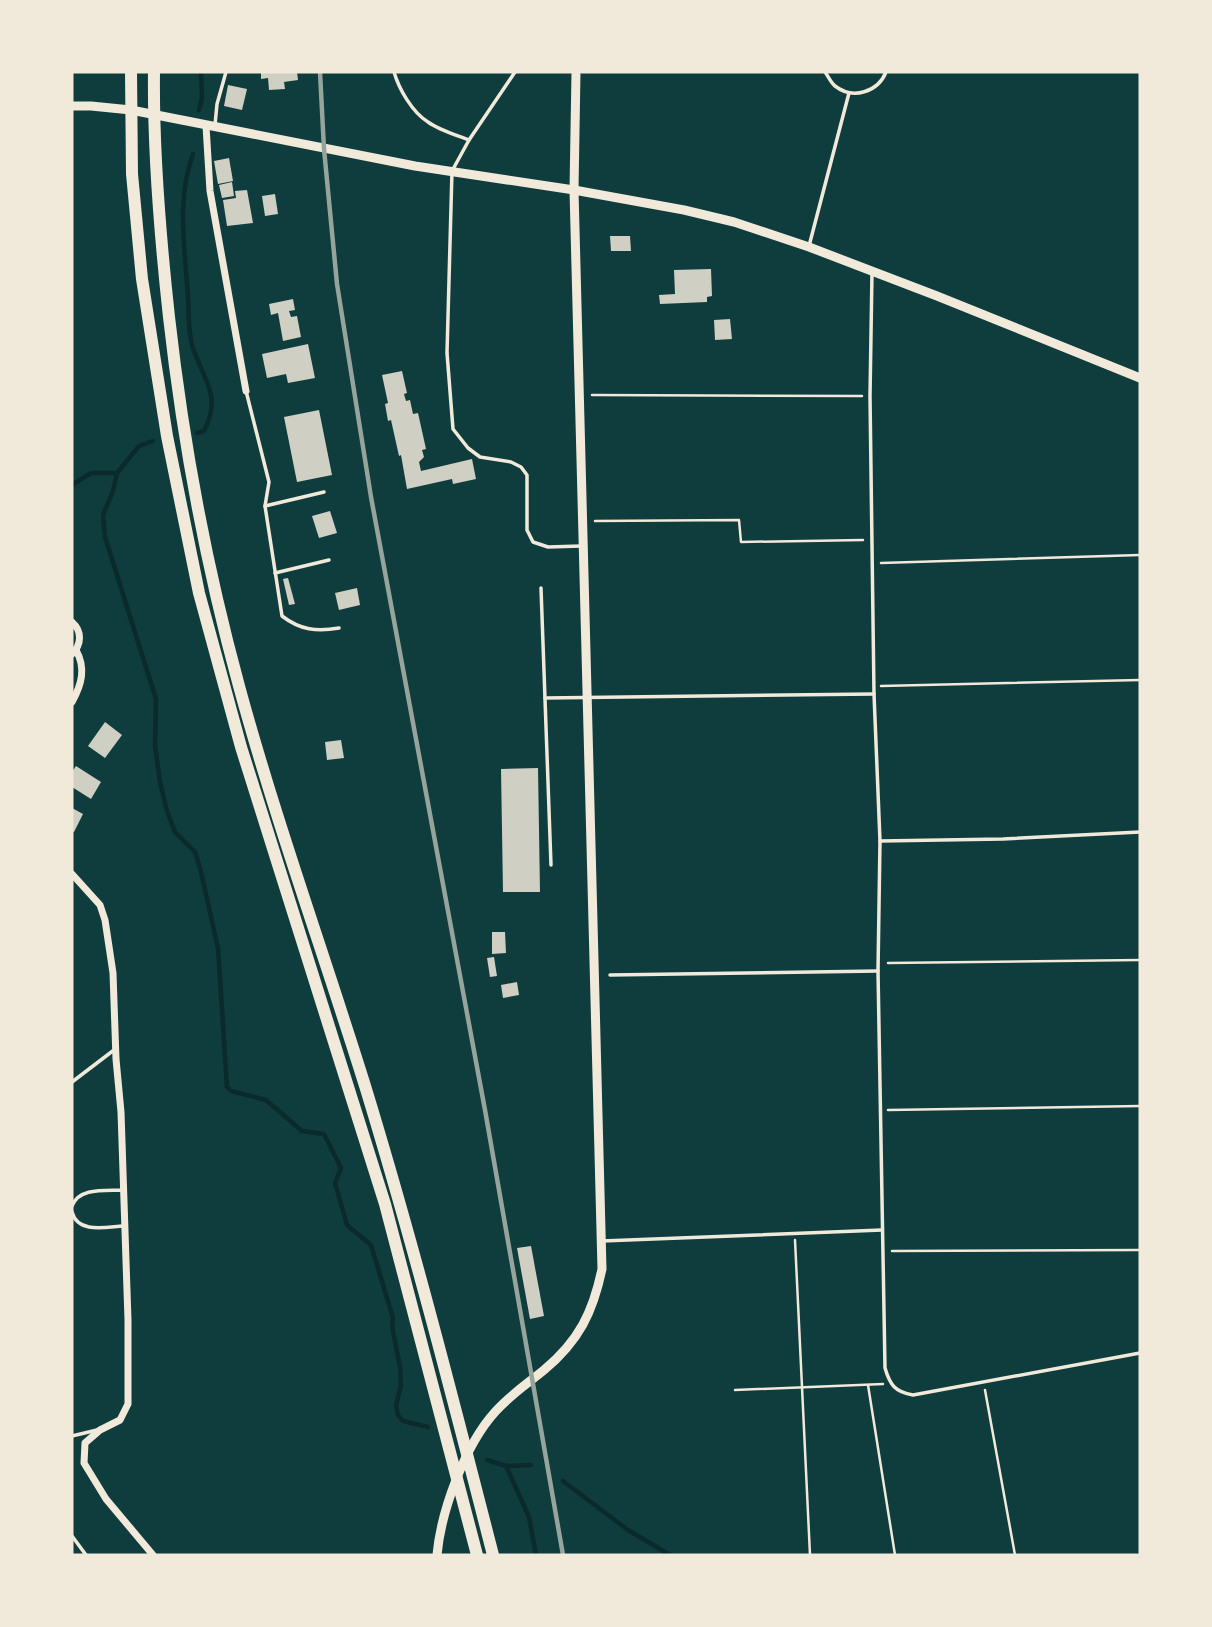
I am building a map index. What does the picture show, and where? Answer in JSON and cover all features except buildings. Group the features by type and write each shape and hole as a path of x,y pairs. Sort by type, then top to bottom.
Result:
{"highway":[{"path":"131,72 136,226 148,319 167,436 199,593 241,747 382,1192 477,1555"},
{"path":"154,72 158,205 176,373 192,479 213,583 253,736 398,1194 493,1555"}],"street":[{"path":"437,1555 443,1522 480,1432 511,1396 556,1360 584,1325 596,1296 602,1269 578,396 574,190 576,72"},
{"path":"72,106 131,110 415,166 574,190 734,222 872,271 1140,378"},
{"path":"210,127 211,191 246,391"},
{"path":"72,621 80,635 74,652 81,659 83,671 80,687 72,702"},
{"path":"72,874 100,905 113,973 125,1226 128,1404 120,1420 100,1430 85,1443 84,1464 106,1499 153,1555"}],"lane":[{"path":"210,127 226,72"},
{"path":"394,72 403,92 428,123 469,140"},
{"path":"515,72 469,140 453,171 447,353 453,429 468,448 480,457 511,462 521,467 527,475 527,530 533,542 548,548 583,546"},
{"path":"825,72 835,86 849,93 861,93 871,89 878,85 886,72"},
{"path":"809,247 849,93"},
{"path":"872,271 870,396 874,694 880,841 878,971 885,1368 889,1384 900,1393 913,1395 1140,1353"},
{"path":"246,391 269,482 265,506 282,616 292,623 319,632 339,628"},
{"path":"265,506 324,492"},
{"path":"275,573 329,560"},
{"path":"541,588 551,864"},
{"path":"545,698 874,694"},
{"path":"880,841 1003,839 1140,832"},
{"path":"610,975 878,971"},
{"path":"72,1082 115,1049"},
{"path":"72,1206 74,1199 83,1193 124,1189"},
{"path":"72,1212 79,1223 89,1228 125,1226"},
{"path":"602,1241 882,1230"},
{"path":"72,1436 100,1430"},
{"path":"72,1536 86,1555"}],"path":[{"path":"578,396 870,396"},
{"path":"582,521 739,520 741,542 873,540"},
{"path":"874,563 1140,555"},
{"path":"875,686 1140,680"},
{"path":"878,963 1140,960"},
{"path":"881,1110 1140,1106"},
{"path":"794,1234 810,1555"},
{"path":"884,1251 1140,1250"},
{"path":"984,1383 1015,1555"},
{"path":"735,1390 889,1384"},
{"path":"868,1385 895,1555"}],"waterway":[{"path":"199,110 202,98 201,72"},
{"path":"193,154 183,207 189,327 192,345 209,387 212,407 204,431 197,433"},
{"path":"153,441 139,446 117,473 103,515 105,537 156,699 155,745 167,811 175,832 195,852 218,948 227,1087 231,1091 266,1100 302,1131 324,1134 341,1168 335,1183 347,1225 371,1245 393,1318 401,1385 396,1406 398,1415 403,1421 428,1427"},
{"path":"72,485 91,473 117,473"},
{"path":"487,1460 506,1466 531,1465"},
{"path":"506,1466 529,1517 536,1555"},
{"path":"563,1481 628,1530 670,1555"}],"railway":[{"path":"320,72 324,149 337,284 371,497 485,1110 563,1555"}]}
